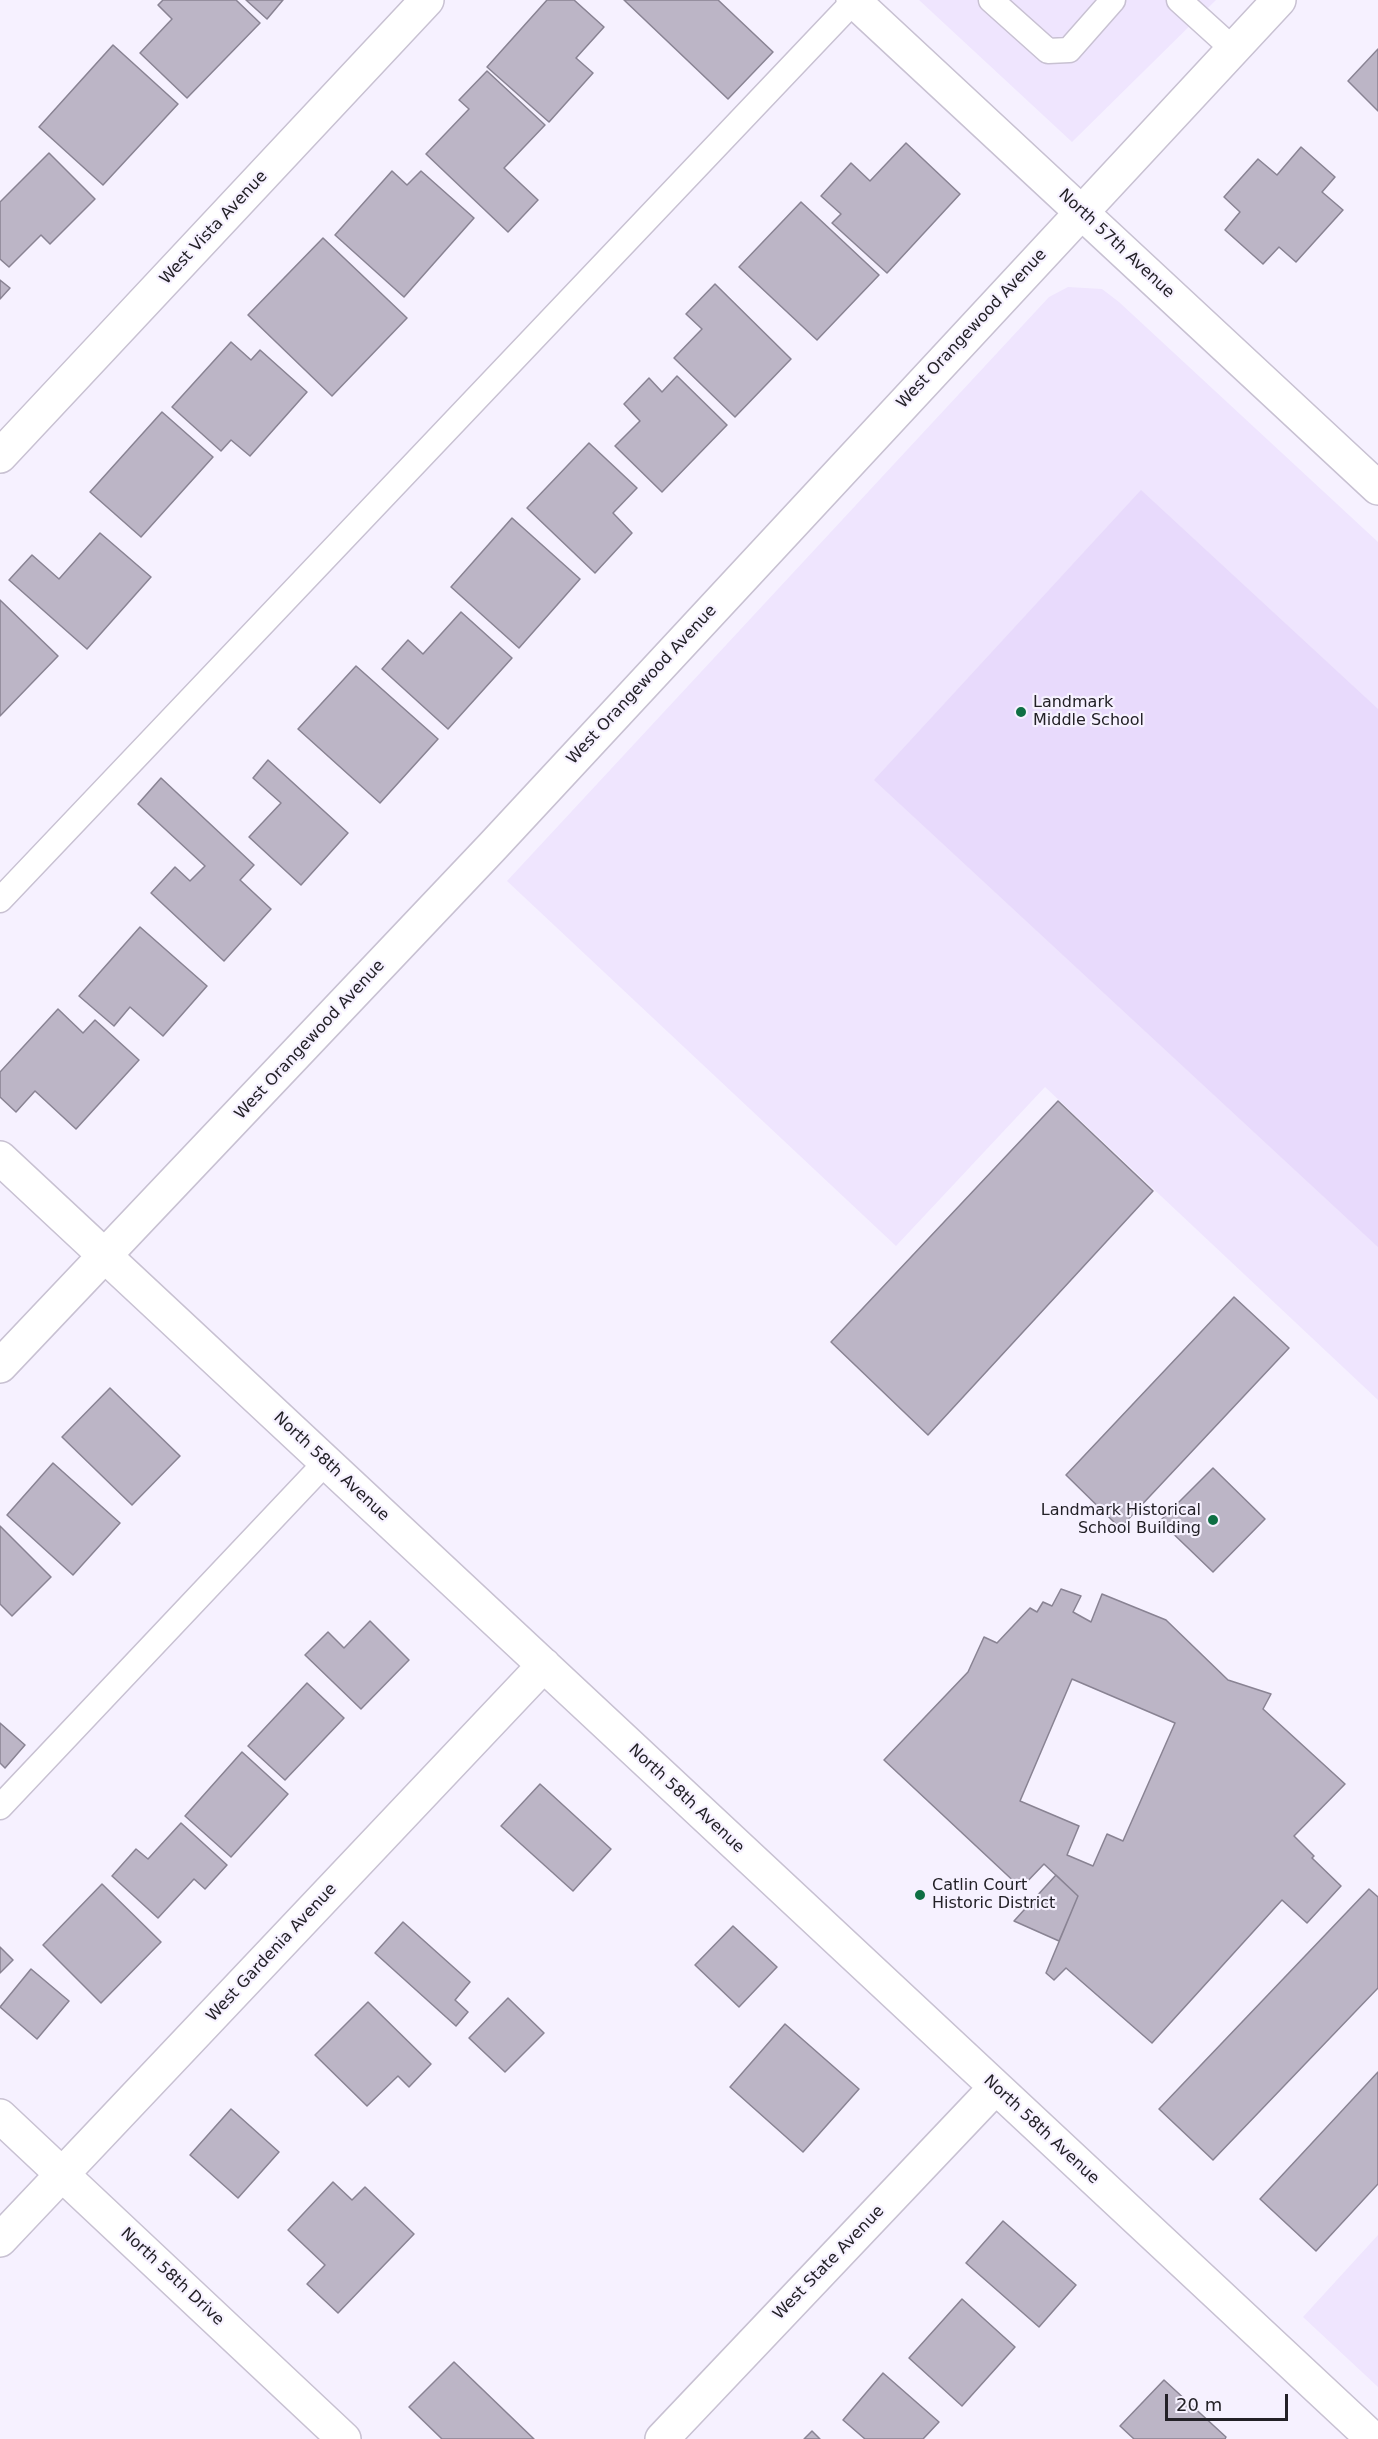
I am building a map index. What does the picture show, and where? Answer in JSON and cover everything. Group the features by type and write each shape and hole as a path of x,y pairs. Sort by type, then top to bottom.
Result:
{"street":[{"name":"West Vista Avenue","path":"0,456 427,0"},
{"name":"West Orangewood Avenue","path":"0,1366 492,847 1279,0"},
{"name":"North 57th Avenue","path":"854,1 1378,488"},
{"name":"North 58th Avenue","path":"0,1158 1373,2439"},
{"name":"West Gardenia Avenue","path":"0,2240 544,1665"},
{"name":"West State Avenue","path":"662,2439 995,2088"},
{"name":"North 58th Drive","path":"0,2116 344,2439"}],"lane":[{"path":"991,0 1048,51 1069,50 1113,0"},
{"path":"1179,0 1233,49"},
{"path":"0,900 854,1"},
{"path":"0,1808 326,1462"}],"shaded area":[{"path":"919,0 1216,0 1072,142"},
{"name":"Landmark Middle School","path":"1068,287 1102,289 1119,302 1378,542 1378,1400 1045,1087 896,1246 507,881 1049,297"},
{"path":"1141,490 1378,709 1378,1247 874,780"},
{"path":"1378,2235 1378,2387 1303,2317"}],"building":[{"path":"163,0 236,0 260,23 187,98 140,53 172,19 158,5"},
{"path":"246,0 283,0 267,19"},
{"path":"547,0 574,0 604,27 576,58 593,73 549,122 487,67"},
{"path":"624,0 718,0 773,52 728,99"},
{"path":"113,45 178,104 103,185 39,127"},
{"path":"1378,49 1378,111 1348,81"},
{"path":"487,71 545,125 504,168 538,200 508,232 426,154 469,109 459,100"},
{"path":"906,143 960,194 887,273 832,223 841,214 821,196 851,163 870,181"},
{"path":"1301,147 1335,177 1322,192 1343,210 1296,262 1279,247 1263,264 1225,230 1240,212 1224,197 1258,159 1277,175"},
{"path":"49,153 95,199 50,244 41,235 9,267 0,259 0,202"},
{"path":"392,171 407,185 421,171 474,218 404,297 335,235"},
{"path":"801,202 879,275 817,340 739,267"},
{"path":"323,238 407,318 332,396 248,315"},
{"path":"0,280 10,288 0,299"},
{"path":"715,284 791,359 735,417 674,358 702,329 686,314"},
{"path":"231,342 251,360 260,350 307,392 250,456 231,440 221,451 172,407"},
{"path":"677,376 727,425 662,492 615,446 640,421 624,404 649,378 662,392"},
{"path":"162,412 213,457 141,537 90,492"},
{"path":"589,443 637,488 613,513 632,533 595,573 527,508"},
{"path":"512,518 580,579 519,648 451,587"},
{"path":"100,533 151,577 87,649 9,580 32,555 59,579"},
{"path":"0,600 58,656 0,716"},
{"path":"461,612 512,658 448,729 382,669 408,640 423,654"},
{"path":"356,666 438,739 380,803 298,729"},
{"path":"268,760 348,833 301,885 249,837 281,803 253,778"},
{"path":"161,778 254,865 240,880 271,909 224,961 151,893 175,867 190,881 205,866 138,804"},
{"path":"140,927 207,986 163,1036 130,1007 114,1026 79,996"},
{"path":"58,1009 83,1033 95,1020 139,1060 76,1129 35,1091 16,1112 0,1097 0,1072"},
{"path":"1058,1101 1153,1191 928,1435 831,1342"},
{"path":"1234,1297 1289,1348 1120,1528 1066,1475"},
{"path":"110,1388 180,1456 132,1505 62,1437"},
{"path":"53,1463 120,1523 73,1575 7,1515"},
{"name":"Landmark Historical School Building","path":"1213,1468 1265,1519 1213,1572 1160,1521"},
{"path":"0,1526 51,1577 12,1616 0,1604"},
{"path":"1061,1589 1081,1596 1073,1612 1091,1622 1102,1594 1166,1620 1228,1680 1271,1694 1263,1709 1345,1784 1294,1836 1314,1856 1312,1858 1341,1886 1307,1923 1282,1900 1152,2043 1066,1968 1054,1980 1046,1973 1078,1896 1044,1864 1021,1888 884,1760 968,1672 984,1637 997,1643 1030,1608 1037,1612 1043,1602 1052,1606","holes":["1072,1679 1175,1723 1123,1841 1107,1834 1093,1866 1067,1855 1079,1826 1020,1801"]},
{"path":"370,1621 409,1660 361,1709 305,1655 328,1632 344,1648"},
{"path":"307,1683 344,1718 285,1780 248,1746"},
{"path":"0,1723 25,1745 5,1768 0,1763"},
{"path":"242,1752 288,1794 231,1857 185,1816"},
{"path":"540,1784 611,1849 573,1891 501,1826"},
{"path":"181,1823 227,1865 205,1889 194,1879 158,1918 112,1876 136,1849 148,1859"},
{"path":"1056,1875 1078,1896 1059,1941 1014,1921"},
{"path":"102,1884 161,1942 101,2003 43,1945"},
{"path":"1369,1889 1378,1897 1378,1988 1213,2160 1159,2109"},
{"path":"403,1922 470,1982 455,2000 468,2012 456,2026 375,1953"},
{"path":"733,1926 777,1967 739,2007 695,1965"},
{"path":"0,1947 13,1960 0,1973"},
{"path":"31,1969 69,2001 37,2039 0,2007"},
{"path":"508,1998 544,2033 505,2072 469,2038"},
{"path":"368,2002 431,2064 409,2087 398,2076 367,2106 315,2055"},
{"path":"785,2024 859,2089 803,2152 730,2087"},
{"path":"1378,2072 1378,2184 1316,2251 1260,2199"},
{"path":"231,2109 279,2152 238,2198 190,2155"},
{"path":"333,2182 352,2200 365,2187 414,2234 338,2313 307,2284 325,2265 288,2230"},
{"path":"1003,2221 1076,2285 1039,2327 966,2263"},
{"path":"962,2299 1015,2347 962,2406 909,2358"},
{"path":"454,2362 534,2439 442,2439 409,2407"},
{"path":"883,2373 939,2422 923,2439 865,2439 843,2420"},
{"path":"1164,2380 1226,2437 1225,2439 1134,2439 1120,2426"},
{"path":"812,2431 820,2439 804,2439"}],"place":[{"name":"Landmark Middle School","path":"1021,712"},
{"name":"Landmark Historical School Building","path":"1213,1520"},
{"name":"Catlin Court Historic District","path":"920,1895"}]}
